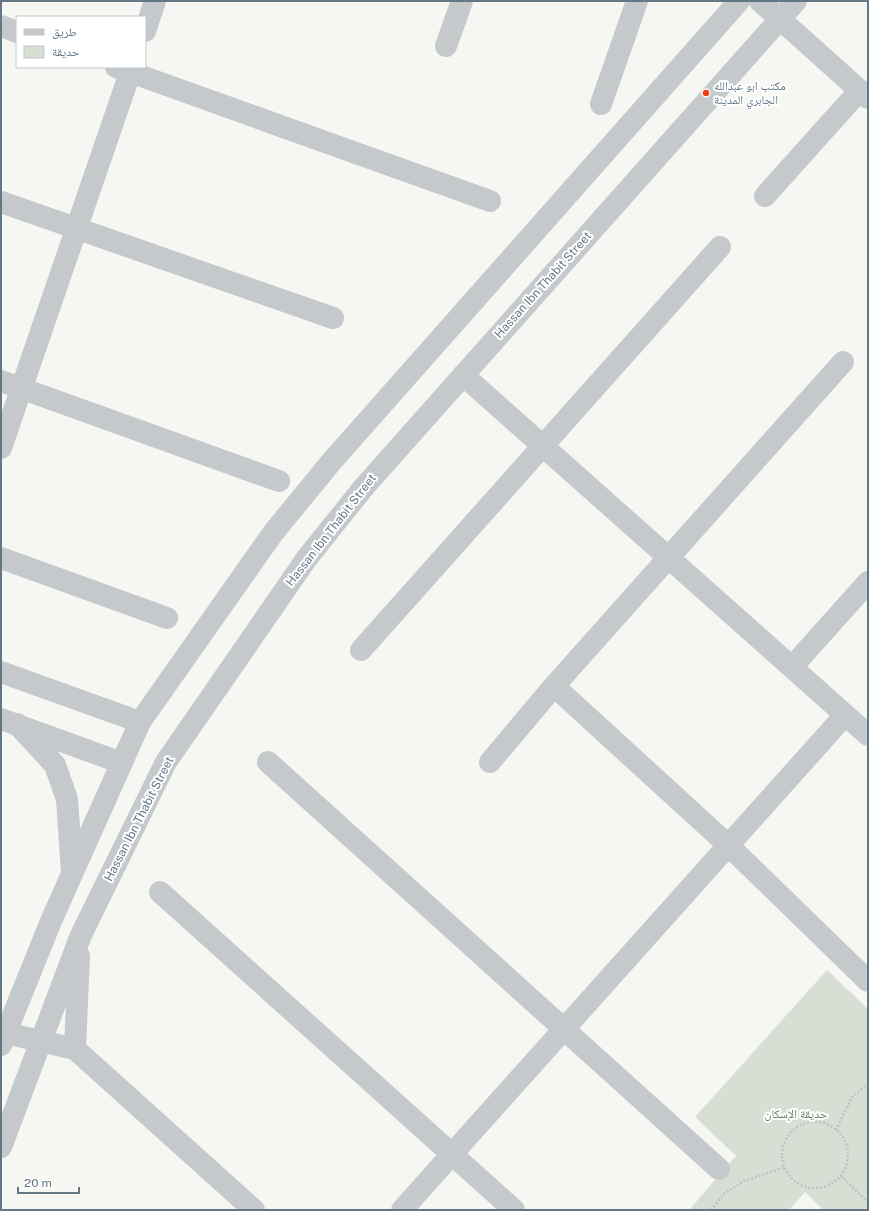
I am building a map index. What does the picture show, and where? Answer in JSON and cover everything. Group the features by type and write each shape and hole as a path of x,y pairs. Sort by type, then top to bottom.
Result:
{"street":[{"path":"146,28 155,1"},
{"path":"446,46 462,1"},
{"path":"601,104 637,1"},
{"path":"254,1210 75,1049 41,1042 3,1037 51,921 140,722 273,533 328,467 739,1"},
{"path":"760,1 864,94 765,196"},
{"name":"Hassan Ibn Thabit Street","path":"1,1147 81,935 166,762 307,558 364,487 796,1"},
{"path":"1,26 16,32"},
{"path":"1,448 76,228 126,69 490,201"},
{"path":"1,202 333,318"},
{"path":"361,650 720,247"},
{"path":"490,762 554,686 843,362"},
{"path":"463,375 868,735"},
{"path":"1,381 279,481"},
{"path":"1,558 167,618"},
{"path":"792,667 868,582"},
{"path":"1,672 140,722"},
{"path":"554,686 728,845 868,981"},
{"path":"402,1210 845,715"},
{"path":"9,721 122,763"},
{"path":"9,721 55,765 67,799 72,874"},
{"path":"268,762 719,1169"},
{"path":"160,892 514,1210"},
{"path":"75,1049 81,935"}],"path":[{"path":"836,1130 852,1097 868,1084"},
{"path":"818,1122 828,1124 836,1130 843,1138 848,1152 846,1168 841,1176 833,1183 823,1187 813,1188 794,1180 787,1172 782,1153 785,1142 790,1134 798,1127 807,1123 818,1122"},
{"path":"711,1210 724,1194 744,1181 785,1167"},
{"path":"841,1176 868,1202"}],"green space":[{"name":"حديقة الإسكان","path":"827,970 868,1009 868,1210 823,1210 805,1192 789,1210 689,1210 736,1156 695,1117"}],"place":[{"name":"مكتب ابو عبدالله الجابري المدينة","path":"706,93"}]}
